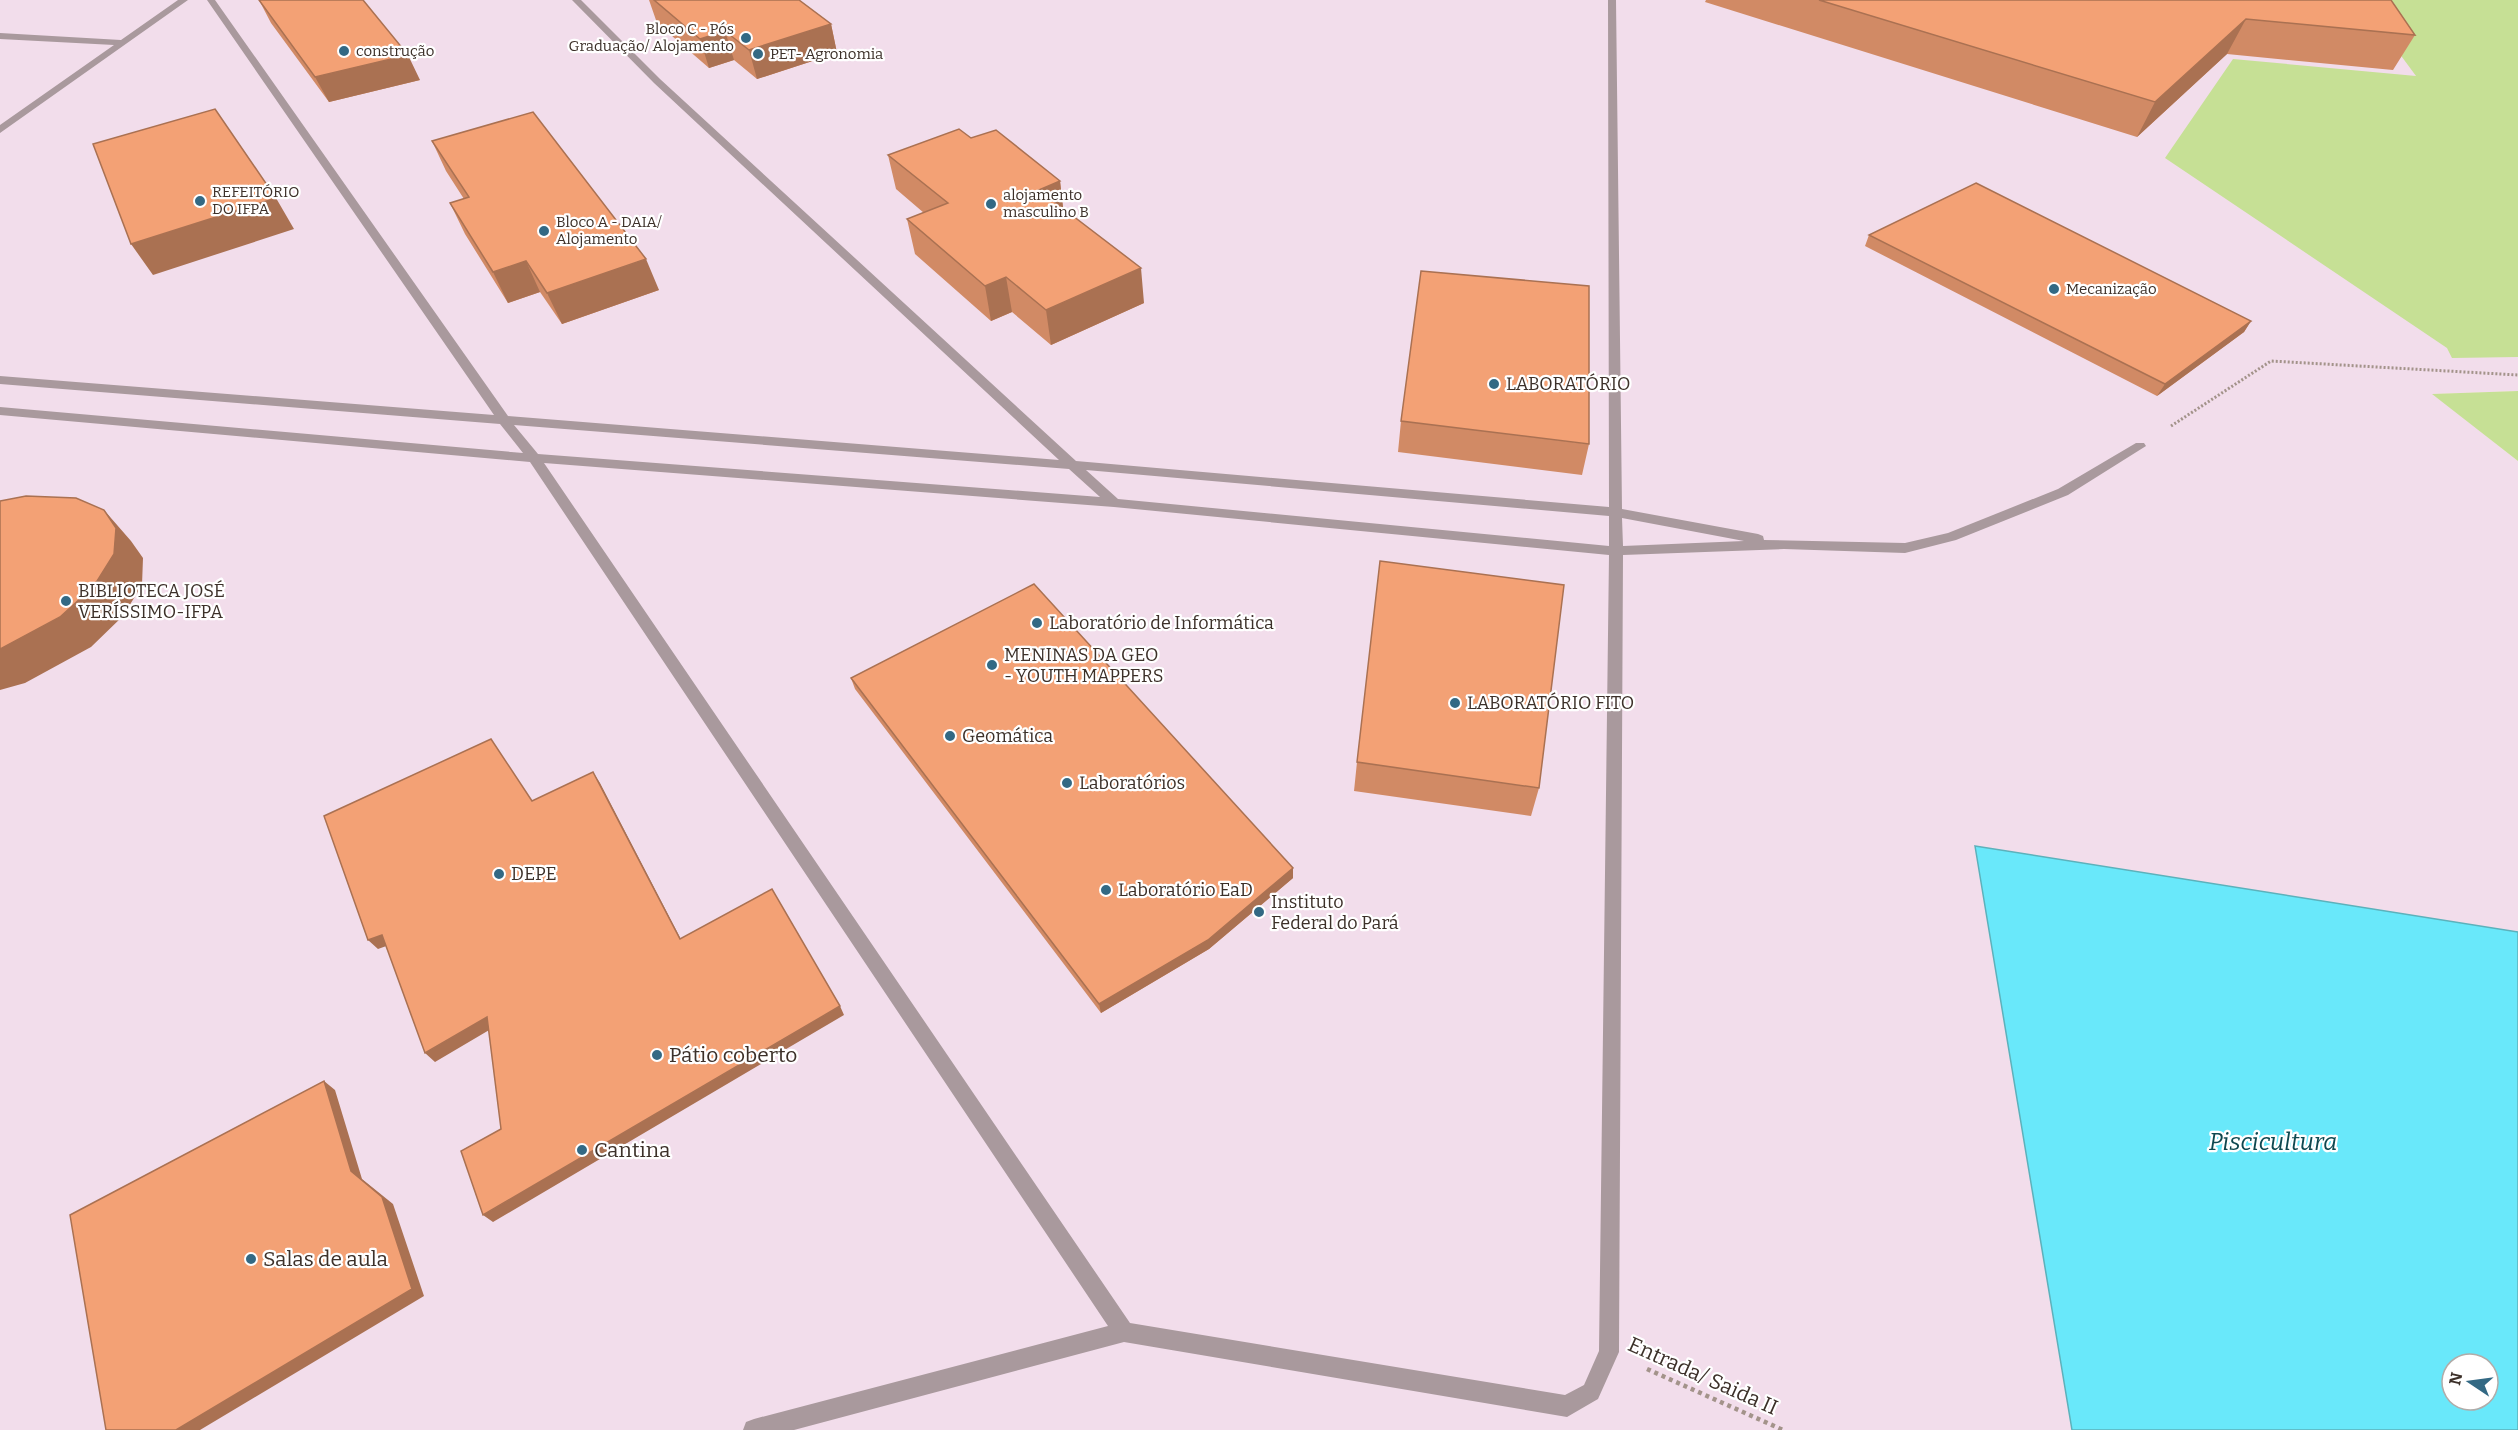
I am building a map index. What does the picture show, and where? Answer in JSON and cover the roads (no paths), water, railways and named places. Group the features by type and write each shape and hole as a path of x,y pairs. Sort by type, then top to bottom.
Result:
{"lane":[{"path":"0,130 184,0"},
{"path":"211,0 504,420 534,458 1124,1332"},
{"path":"576,0 657,81 1114,503"},
{"path":"754,1430 1124,1332 1567,1406 1591,1392 1610,1352 1616,512 1608,2"},
{"path":"0,36 123,43"},
{"path":"0,380 1074,465 1616,512 1784,544"},
{"path":"0,411 534,458 1114,503 1616,551 1784,544 1905,548 1951,537 2063,492 2140,446"}],"water":[{"name":"Piscicultura","path":"1975,846 2518,932 2518,1430 2072,1430"}],"place":[{"name":"Bloco C - Pós Graduação/ Alojamento","path":"746,38"},
{"name":"construção","path":"344,51"},
{"name":"PET- Agronomia","path":"758,54"},
{"name":"REFEITÓRIO DO IFPA","path":"200,201"},
{"name":"alojamento masculino B","path":"991,204"},
{"name":"Bloco A - DAIA/ Alojamento","path":"544,231"},
{"name":"Mecanização","path":"2054,289"},
{"name":"LABORATÓRIO","path":"1494,384"},
{"name":"BIBLIOTECA JOSÉ VERÍSSIMO-IFPA","path":"66,601"},
{"name":"Laboratório de Informática","path":"1037,623"},
{"name":"MENINAS DA GEO - YOUTH MAPPERS","path":"992,665"},
{"name":"LABORATÓRIO FITO","path":"1455,703"},
{"name":"Geomática","path":"950,736"},
{"name":"Laboratórios","path":"1067,783"},
{"name":"DEPE","path":"499,874"},
{"name":"Laboratório EaD","path":"1106,890"},
{"name":"Instituto Federal do Pará","path":"1259,912"},
{"name":"Pátio coberto","path":"657,1055"},
{"name":"Cantina","path":"582,1150"},
{"name":"Salas de aula","path":"251,1259"}]}
